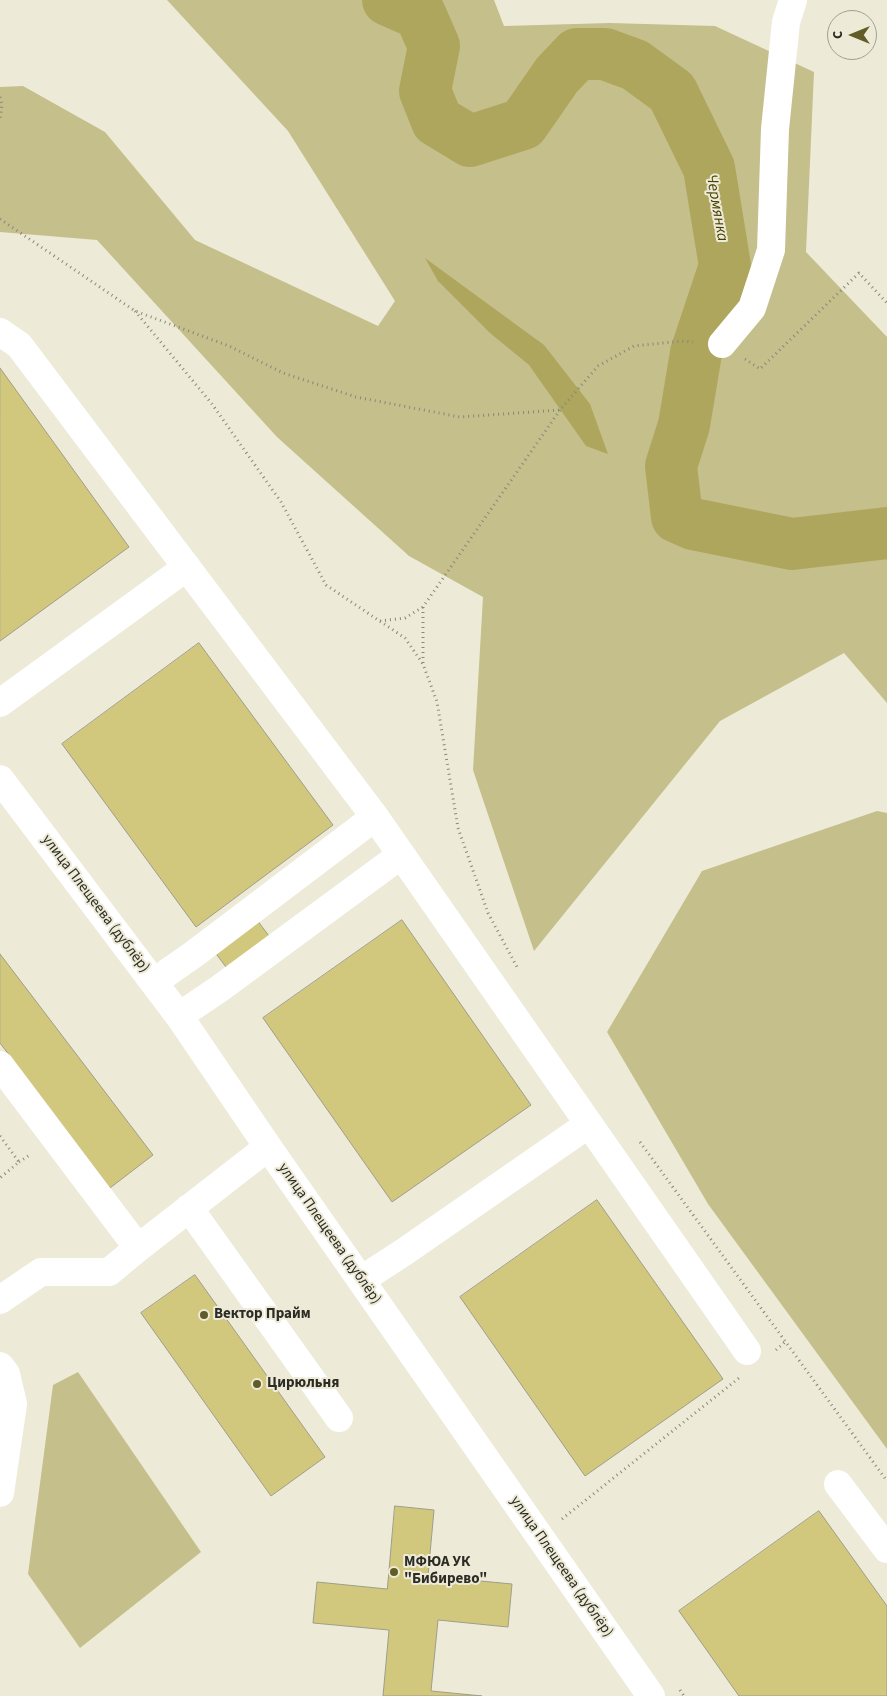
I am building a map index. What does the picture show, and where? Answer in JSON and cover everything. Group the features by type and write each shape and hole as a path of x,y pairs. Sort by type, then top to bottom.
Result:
{"street":[{"path":"722,344 752,308 771,250 775,129 786,22 793,0"},
{"path":"0,332 20,345 375,817 754,1360"},
{"path":"0,703 186,567"},
{"name":"улица Плещеева (дублёр)","path":"0,779 179,1016 268,1147 540,1536 646,1694"},
{"path":"154,982 375,817"},
{"path":"179,1016 219,989 400,855"},
{"path":"0,1065 138,1248"},
{"path":"362,1280 589,1124"},
{"path":"0,1300 42,1272 109,1272 268,1147"},
{"path":"190,1208 339,1418"},
{"path":"0,1366 6,1374 13,1404 0,1493"},
{"path":"838,1484 887,1550"}],"path":[{"path":"0,97 2,104 0,120"},
{"path":"0,220 135,312 229,346 283,374 356,397 460,417 560,410"},
{"path":"722,344 760,369 859,273 887,303"},
{"path":"135,312 212,404 281,502 326,586 405,638 423,664 437,702 458,828 488,913 518,969"},
{"path":"379,621 405,618 424,607 560,410 598,366 634,346 682,341"},
{"path":"423,664 424,607"},
{"path":"635,1136 887,1481"},
{"path":"0,1137 20,1162 0,1178"},
{"path":"540,1536 754,1360 785,1342"}],"shaded area":[{"path":"167,0 494,0 504,26 610,23 715,26 814,72 806,252 887,337 887,703 844,653 720,721 534,951 473,770 483,597 409,556 277,437 97,240 0,232 0,87 23,86 105,132 195,240 378,326 395,301 288,131"},
{"path":"425,258 544,345 590,404 608,454 586,446 529,365 490,333 438,281"},
{"path":"877,811 887,813 887,1449 708,1204 607,1032 702,871"},
{"path":"78,1372 201,1552 80,1648 28,1574 53,1385"}],"building":[{"path":"0,368 129,547 0,641"},
{"path":"199,643 333,825 196,927 62,744"},
{"path":"257,920 272,940 229,971 214,951"},
{"path":"402,920 531,1105 392,1202 263,1018"},
{"path":"0,954 153,1155 110,1188 0,1043"},
{"path":"597,1200 723,1379 585,1476 460,1297"},
{"path":"195,1275 325,1457 271,1496 141,1313"},
{"path":"395,1506 434,1510 428,1576 512,1584 508,1627 438,1620 431,1691 482,1696 383,1696 389,1630 313,1623 317,1582 387,1589"},
{"path":"819,1511 887,1606 887,1696 739,1696 679,1611"}],"waterway":[{"name":"Чермянка","path":"388,0 420,14 434,46 425,91 437,121 470,141 523,124 557,75 577,54 605,54 635,65 672,92 709,168 725,266 696,353 684,425 671,466 677,517 693,524 792,544 887,533"}],"place":[{"name":"Вектор Прайм","path":"204,1315"},
{"name":"Цирюльня","path":"257,1384"},
{"name":"МФЮА УК \"Бибирево\"","path":"394,1572"}]}
